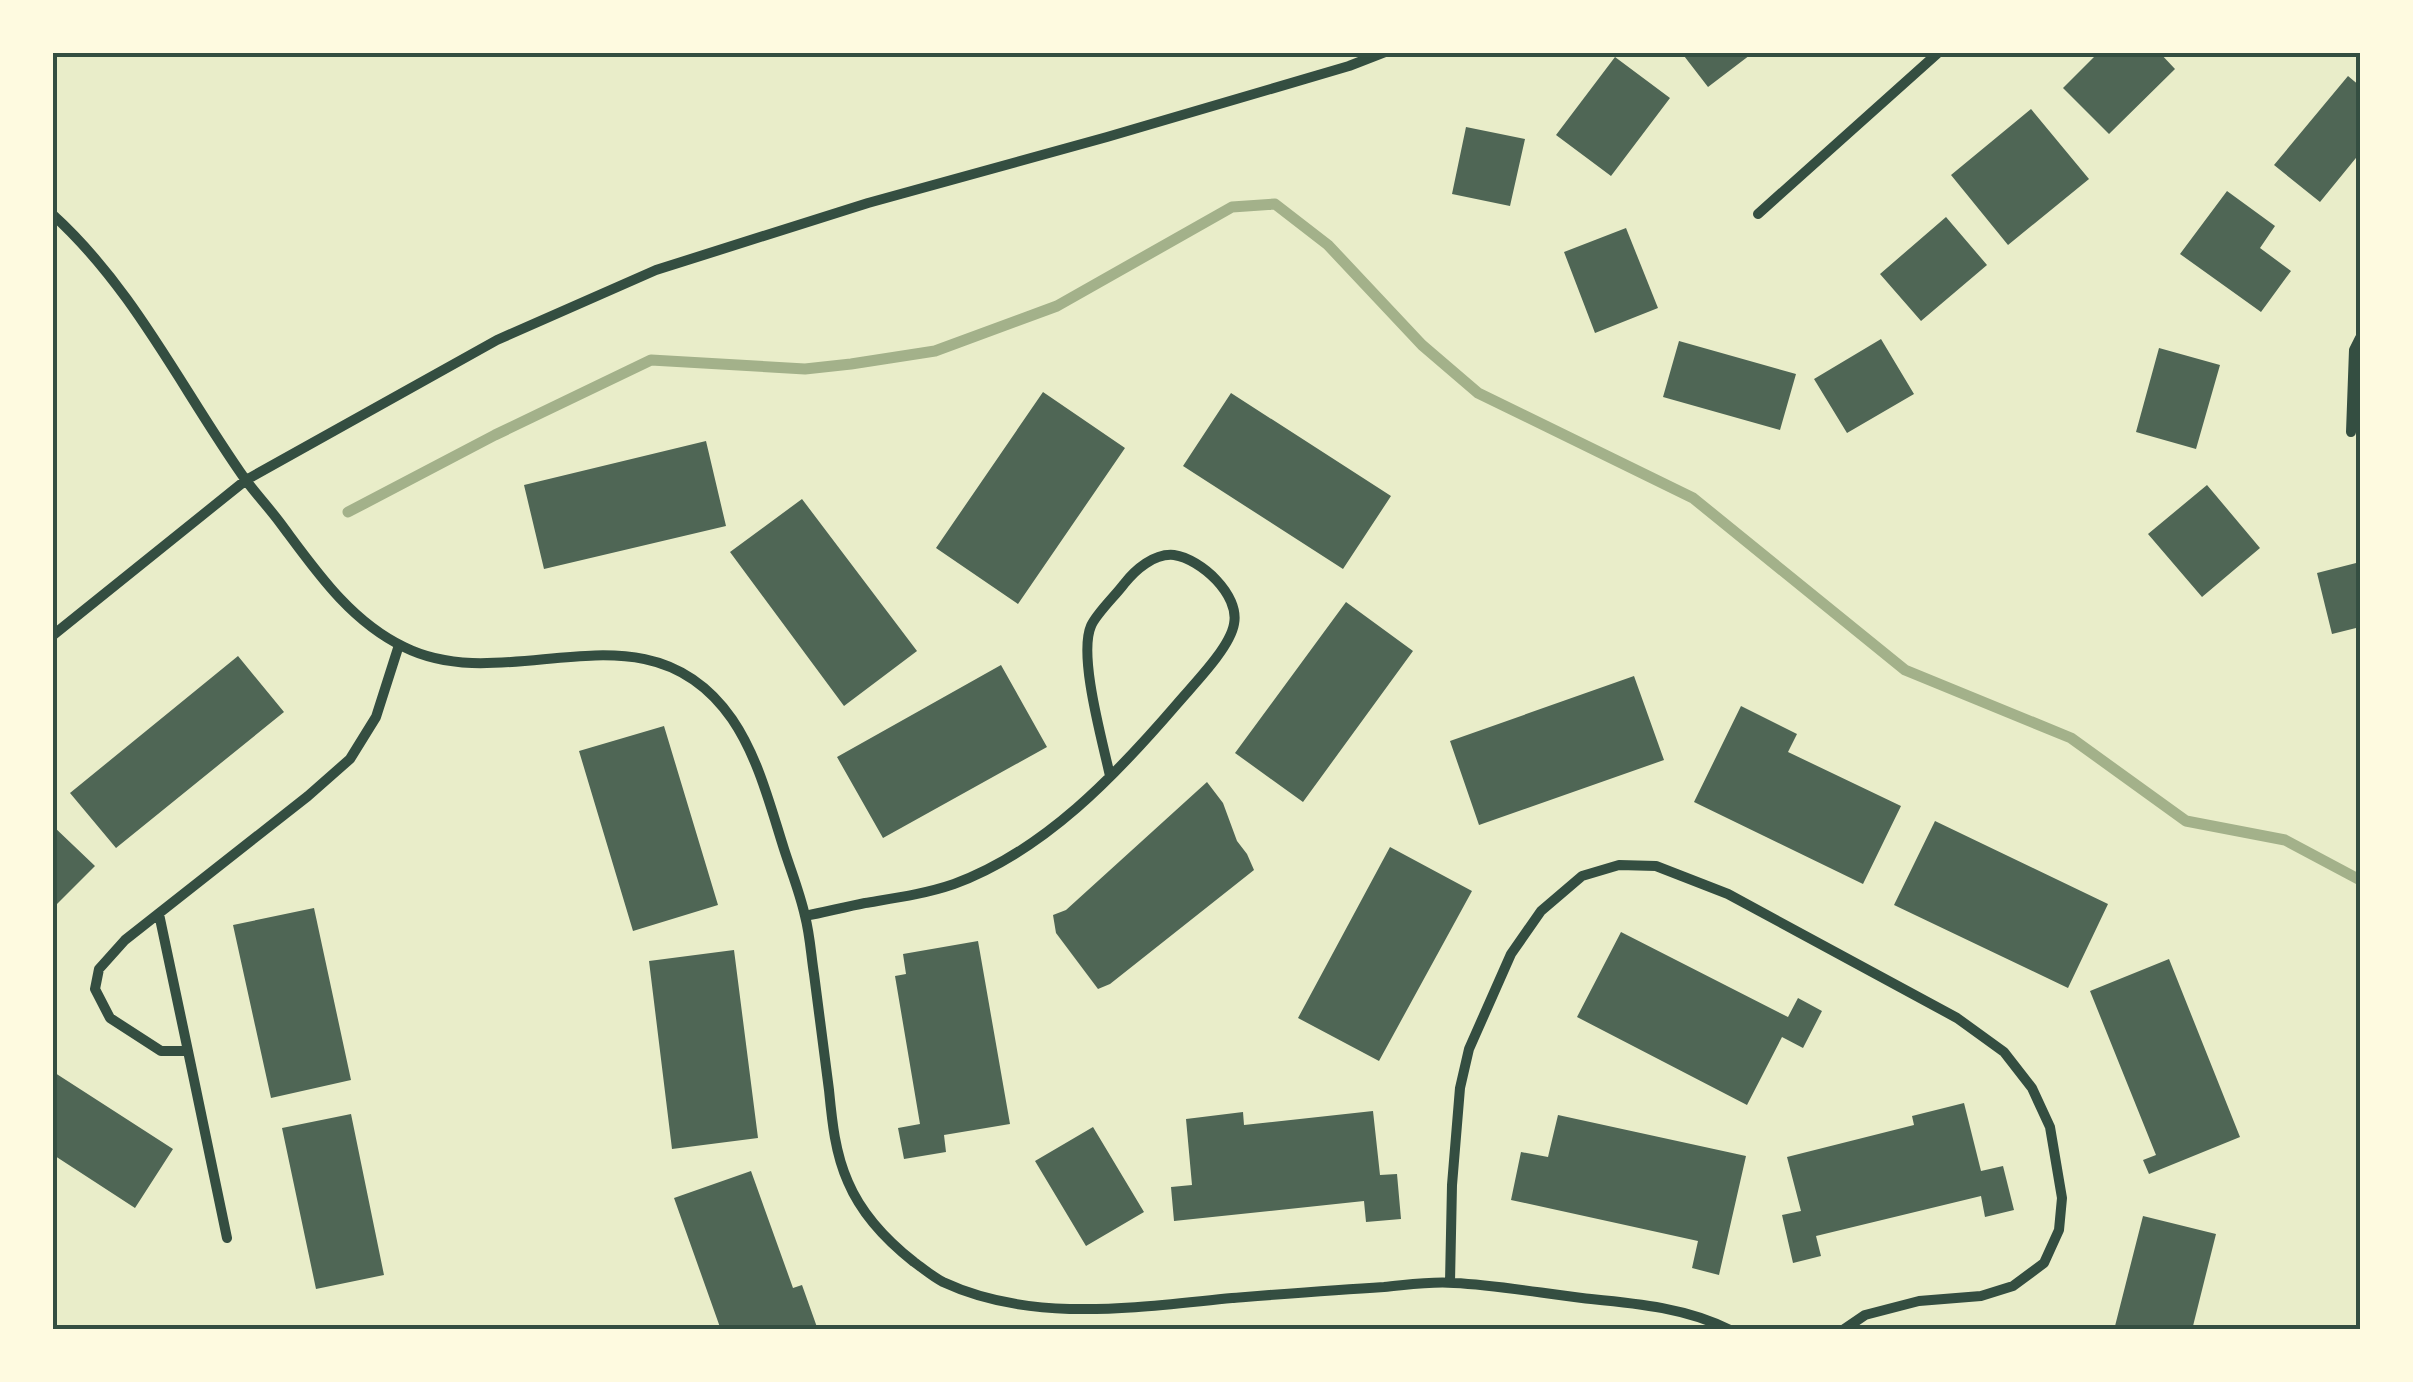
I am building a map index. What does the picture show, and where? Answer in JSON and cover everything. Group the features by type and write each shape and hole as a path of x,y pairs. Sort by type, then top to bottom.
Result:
{"street":[{"path":"52,636 246,480 497,340 656,270 868,202 1108,137 1385,52"},
{"path":"1758,214 1939,52"},
{"path":"52,214 118,286 246,480 312,568 347,607 399,645 431,658 517,661 588,654 648,659 681,672 709,692 732,719 766,791 806,916 835,1142 848,1182 868,1219 900,1251 938,1280 977,1295 1034,1307 1107,1310 1450,1282 1640,1304 1707,1318 1730,1330"},
{"path":"2350,432 2354,350 2360,338"},
{"path":"806,916 953,884 994,867 1053,828 1110,776 1222,650 1235,624 1232,602 1218,580 1199,564 1172,555 1149,561 1133,572 1090,626 1089,674 1110,776"},
{"path":"188,1051 162,1052 110,1018 96,990 99,970 125,940 350,759 376,717 399,645"},
{"path":"1450,1282 1460,1088 1469,1049 1510,954 1541,910 1582,876 1619,865 1656,866 1728,894 1956,1018 2004,1052 2032,1088 2050,1127 2062,1198 2059,1230 2044,1263 2012,1286 1981,1296 1919,1300 1865,1315 1843,1330"},
{"path":"160,914 227,1238"}],"building":[{"path":"1681,52 1754,52 1708,87"},
{"path":"2099,52 2159,52 2175,69 2109,134 2063,88"},
{"path":"1615,57 1670,98 1611,176 1556,135"},
{"path":"2348,76 2360,86 2360,153 2320,202 2274,165"},
{"path":"2031,109 2089,179 2008,245 1951,175"},
{"path":"1466,127 1525,139 1510,206 1452,194"},
{"path":"2227,191 2275,226 2260,248 2291,271 2261,312 2180,254"},
{"path":"1946,217 1987,265 1921,321 1880,274"},
{"path":"1626,228 1658,308 1595,333 1564,252"},
{"path":"1881,339 1914,394 1847,433 1814,379"},
{"path":"1679,341 1796,374 1780,430 1663,397"},
{"path":"2159,348 2220,365 2196,449 2136,432"},
{"path":"1043,392 1125,448 1018,604 936,548"},
{"path":"1231,393 1391,496 1343,569 1183,466"},
{"path":"706,441 726,526 544,569 524,485"},
{"path":"2207,485 2260,548 2202,597 2148,534"},
{"path":"802,499 917,651 844,706 730,552"},
{"path":"2360,562 2360,627 2332,634 2317,573"},
{"path":"1346,602 1413,651 1303,802 1235,753"},
{"path":"238,656 284,712 116,848 70,793"},
{"path":"1001,665 1047,747 883,838 837,757"},
{"path":"1634,676 1664,760 1479,825 1450,741"},
{"path":"1741,706 1797,734 1788,752 1901,806 1863,884 1694,802"},
{"path":"664,726 718,905 633,931 579,751"},
{"path":"1207,782 1223,803 1237,841 1254,870 1110,984 1098,989 1056,933 1053,915 1066,910"},
{"path":"1935,821 2108,904 2068,988 1894,905"},
{"path":"52,825 95,866 52,909"},
{"path":"1390,847 1472,891 1379,1061 1298,1018"},
{"path":"314,908 351,1080 271,1098 233,925"},
{"path":"1621,932 1788,1017 1798,998 1822,1011 1803,1048 1782,1037 1747,1105 1577,1017"},
{"path":"978,941 1010,1124 944,1135 946,1152 904,1159 898,1128 920,1124 895,976 906,974 903,954"},
{"path":"734,950 758,1138 672,1149 649,961"},
{"path":"2169,959 2240,1137 2149,1174 2143,1160 2156,1155 2090,991"},
{"path":"52,1071 173,1149 135,1208 52,1154"},
{"path":"1964,1103 1981,1171 2003,1166 2014,1210 1985,1217 1981,1196 1816,1236 1821,1256 1793,1263 1782,1215 1801,1211 1787,1157 1914,1125 1912,1116"},
{"path":"1373,1111 1380,1175 1397,1174 1401,1219 1366,1222 1364,1201 1174,1221 1171,1187 1192,1185 1186,1119 1243,1112 1244,1125"},
{"path":"351,1114 384,1275 316,1289 282,1128"},
{"path":"1558,1115 1746,1156 1719,1275 1692,1268 1698,1241 1511,1200 1521,1152 1548,1157"},
{"path":"1093,1127 1144,1212 1086,1246 1035,1161"},
{"path":"751,1171 793,1288 802,1285 818,1330 721,1330 674,1198"},
{"path":"2143,1216 2216,1234 2192,1330 2114,1330"}],"waterway":[{"path":"348,512 651,360 805,369 935,351 1057,306 1232,207 1275,204 1328,245 1422,345 1478,393 1693,498 1905,670 2071,738 2186,821 2285,840 2360,880"}]}
